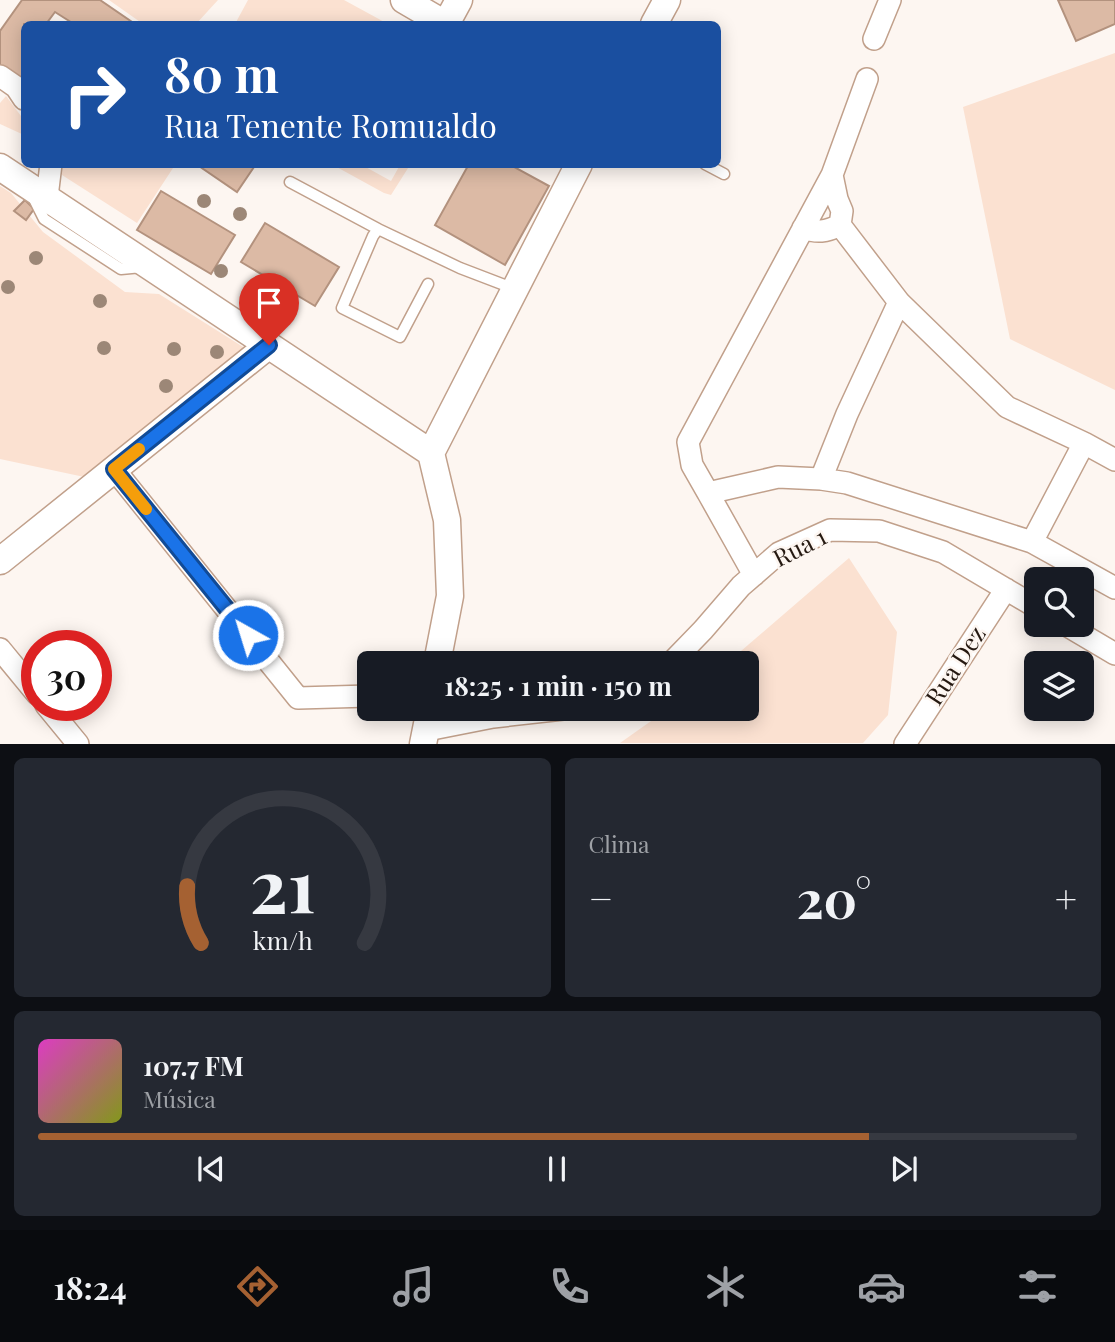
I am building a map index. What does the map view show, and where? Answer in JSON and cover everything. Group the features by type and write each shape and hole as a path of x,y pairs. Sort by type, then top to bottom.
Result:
{"street":[{"path":"404,0 441,21"},
{"path":"448,21 459,0"},
{"path":"656,21 667,0"},
{"path":"874,39 890,0"},
{"path":"0,76 16,87 21,94"},
{"path":"754,575 692,465 688,442 832,174 867,79"},
{"path":"0,167 431,453"},
{"path":"37,191 49,168"},
{"path":"439,651 450,596 446,520 431,453 577,168"},
{"path":"832,174 842,211 840,225 899,302 1007,407 1115,460"},
{"path":"803,228 816,232 840,225"},
{"path":"821,479 847,414 899,302"},
{"path":"0,561 269,345"},
{"path":"1032,541 1084,443"},
{"path":"114,469 298,698 357,696"},
{"path":"708,493 778,477 847,483 1032,541 1115,588"},
{"name":"Rua 1","path":"683,651 741,586 779,553 830,530 879,531 943,552 1024,600"},
{"name":"Rua Dez","path":"905,744 1006,589"},
{"path":"1086,637 1115,654"},
{"path":"0,649 21,675"},
{"path":"59,721 78,744"},
{"path":"427,727 467,721"}],"lane":[{"path":"713,168 724,174"},
{"path":"290,182 378,229 460,268 515,289"},
{"path":"378,229 342,308 400,337 428,284"}],"shaded area":[{"path":"109,0 218,0 199,21 139,21"},
{"path":"248,0 344,0 382,21 237,21"},
{"path":"1115,53 1115,390 1010,339 963,107"},
{"path":"6,96 21,116 21,134 0,124 0,103"},
{"path":"61,168 173,168 137,223 62,175"},
{"path":"338,168 367,168 391,181 398,168 408,168 391,195"},
{"path":"0,186 11,193 43,232 125,292 159,294 248,350 89,478 0,459"},
{"path":"849,558 897,632 888,715 863,743 620,743 651,721 759,721 759,651 741,651"}],"building":[{"path":"22,0 100,0 131,21 69,21 55,12 48,21 21,21 21,85 0,70 0,31"},
{"path":"1058,0 1115,0 1115,24 1076,41"},
{"path":"202,168 253,168 237,192"},
{"path":"467,168 516,168 549,186 505,265 435,225"},
{"path":"161,191 235,235 211,274 137,230"},
{"path":"25,200 34,209 26,220 14,211"},
{"path":"265,223 339,267 315,306 241,262"}],"slow traffic":[{"path":"139,449 114,469 146,509"}],"route":[{"path":"248,635 114,469 269,345"}]}
